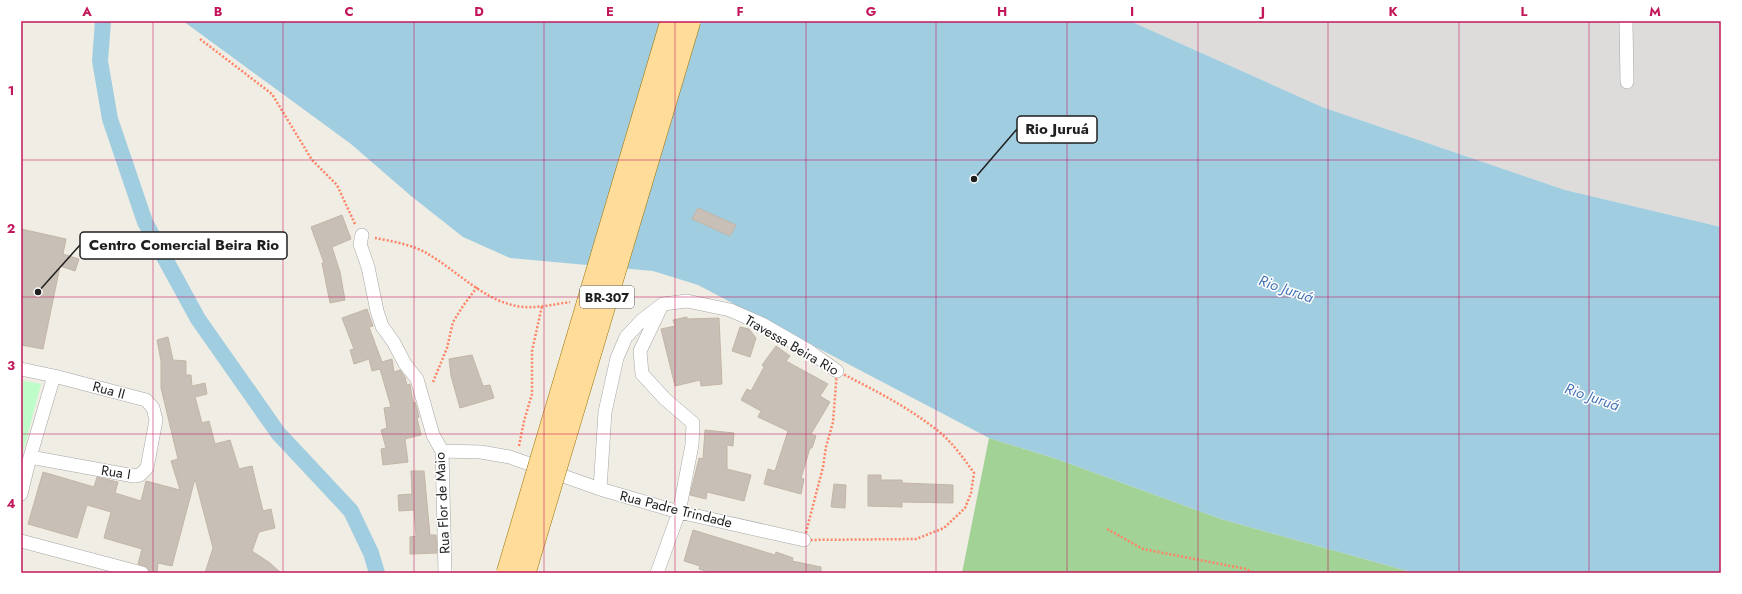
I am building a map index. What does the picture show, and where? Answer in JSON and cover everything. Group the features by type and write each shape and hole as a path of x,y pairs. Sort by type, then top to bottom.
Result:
{"main road":[{"name":"BR-307","path":"507,573 671,21"},
{"name":"BR-307","path":"525,573 690,21"}],"street":[{"path":"1626,21 1627,82"},
{"name":"Rua Flor de Maio","path":"362,235 360,244 368,267 377,311 382,326 394,343 405,364 417,378 433,435 442,451 445,573"},
{"name":"Travessa Beira Rio","path":"663,304 687,301 730,310 762,324 809,351 837,371"},
{"path":"657,573 679,512 692,445 693,423 666,399 642,374 640,351 663,304"},
{"path":"600,489 605,412 617,358 626,337 642,320 663,304"},
{"name":"Rua II","path":"21,369 146,400 153,408 156,416"},
{"path":"21,494 30,457 54,376"},
{"name":"Rua I","path":"30,457 134,476 140,475 147,468 156,416"},
{"name":"Rua Padre Trindade","path":"442,451 481,452 516,458 600,489 679,512 804,540"},
{"path":"21,541 142,573"}],"path":[{"path":"200,39 272,94 312,160 337,185 351,217 362,235 393,242 427,253 495,299 524,307 575,301"},
{"path":"424,402 447,348 453,322 477,287"},
{"path":"516,458 524,421 532,394 532,351 542,306"},
{"path":"804,540 833,422 837,371"},
{"name":"Travessa Beira Rio","path":"804,540 916,539 944,528 965,508 971,493 974,473 955,448 934,427 898,403 837,371"},
{"path":"1107,528 1143,549 1246,569 1254,573"}],"shaded area":[{"path":"1130,21 1721,21 1721,227 1565,190 1322,107"}],"green space":[{"path":"21,380 41,384 21,460"},
{"path":"989,438 1057,459 1221,519 1415,573 962,573"}],"water":[{"path":"183,21 1130,21 1322,107 1565,190 1721,227 1721,573 1415,573 1221,519 1057,459 989,438 698,285 653,271 510,258 463,237 411,196 351,144"}],"building":[{"path":"698,208 736,225 730,236 692,219"},
{"path":"342,215 351,239 332,247 340,272 345,300 330,303 322,263 324,263 311,227"},
{"path":"21,229 66,239 63,254 79,259 75,271 60,266 43,349 21,345"},
{"path":"367,309 373,326 369,327 382,362 392,359 394,372 400,370 405,377 407,385 410,384 413,403 415,402 417,409 419,417 417,418 421,435 405,439 408,462 383,465 381,449 386,448 381,430 387,428 384,408 391,407 380,369 372,371 369,359 354,364 350,350 354,349 342,318"},
{"path":"687,317 687,319 719,318 722,384 701,386 700,380 675,386 661,329 675,326 673,320"},
{"path":"740,327 749,329 756,338 750,357 732,351"},
{"path":"168,337 173,360 186,361 186,375 191,375 192,386 205,383 207,394 195,397 202,423 209,421 215,444 230,440 239,469 252,466 263,511 271,509 275,528 259,532 252,551 270,563 281,573 205,573 213,548 195,479 172,566 158,563 157,573 150,573 147,567 138,564 142,549 104,538 111,512 87,505 77,538 28,524 43,472 94,487 97,477 118,482 115,493 141,501 146,481 180,490 171,461 178,459 161,388 161,361 157,340"},
{"path":"776,346 790,356 786,361 828,384 820,396 830,402 811,434 816,436 812,448 810,448 801,478 804,479 801,494 764,484 768,469 775,471 788,431 758,417 761,411 741,400 747,389 751,391 764,367 762,365"},
{"path":"472,355 483,386 490,385 494,398 460,408 451,376 449,359"},
{"path":"705,430 734,433 733,446 727,445 727,469 751,475 744,501 707,492 706,499 690,495 699,458 703,459"},
{"path":"411,471 424,471 430,535 436,535 437,553 410,554 410,537 416,536 414,510 399,511 398,495 412,494"},
{"path":"868,475 881,475 881,480 902,480 902,483 953,485 953,503 902,502 902,507 868,506"},
{"path":"834,484 846,485 845,508 831,507"},
{"path":"693,530 775,555 776,552 793,558 792,561 821,567 821,573 711,573 699,569 700,566 684,561"}],"waterway":[{"path":"103,21 100,61 110,119 145,222 198,319 278,433 351,511 371,553 377,573"}],"place":[{"name":"Rio Juruá","path":"974,179"},
{"name":"Centro Comercial Beira Rio","path":"38,292"}]}
